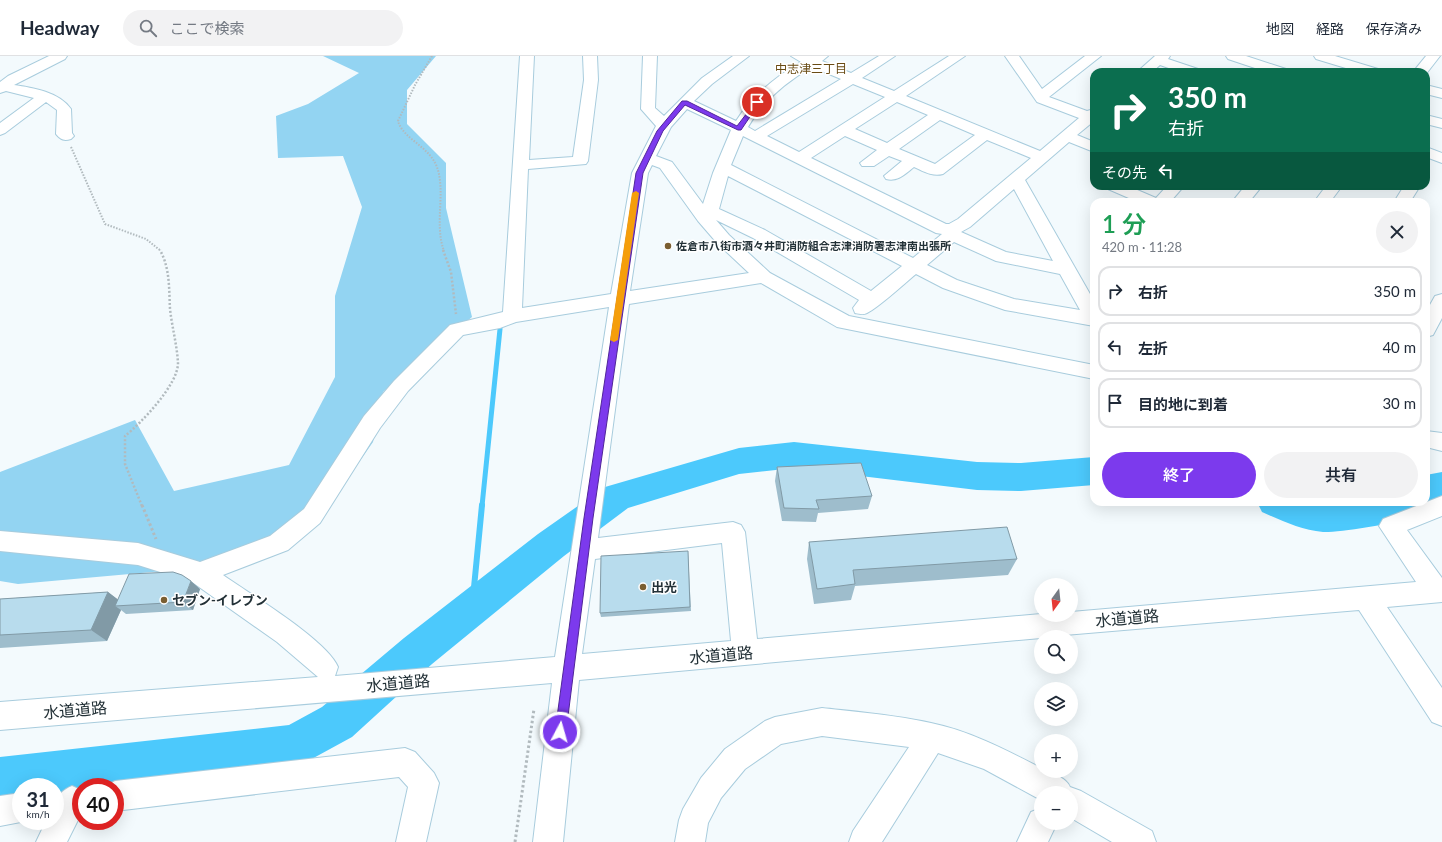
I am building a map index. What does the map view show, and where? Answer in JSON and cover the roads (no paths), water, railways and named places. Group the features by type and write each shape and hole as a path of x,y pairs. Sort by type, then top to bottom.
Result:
{"street":[{"path":"2,88 13,79 60,56"},
{"path":"512,316 527,56"},
{"path":"521,165 580,161 591,80 590,56"},
{"path":"662,56 650,60 648,109 664,125"},
{"path":"548,842 567,668 620,299 640,173 664,125 684,102 712,77 742,56"},
{"path":"755,137 888,56"},
{"path":"800,158 958,56"},
{"path":"1030,56 1015,60 1042,99 1090,114"},
{"path":"1040,97 1094,56"},
{"path":"1233,56 1269,68"},
{"path":"1321,56 1350,68"},
{"path":"1357,68 1367,56"},
{"path":"1423,68 1433,56"},
{"path":"707,214 738,128 768,90 810,58 851,79 1042,157"},
{"path":"1149,68 1161,58 1184,68"},
{"path":"2,88 44,97 59,103 64,109 64,134 66,136"},
{"path":"1430,90 1442,94"},
{"path":"0,130 44,97"},
{"path":"684,102 1002,257 1067,269"},
{"path":"868,163 938,115"},
{"path":"844,322 914,266 1090,117"},
{"path":"1430,120 1442,124"},
{"path":"844,130 937,171 985,134"},
{"path":"1066,136 1090,146"},
{"path":"647,158 666,164 707,214 723,239 764,277 844,322 1090,371"},
{"path":"892,176 913,160"},
{"path":"723,167 950,284 987,298 1012,305 1090,318"},
{"path":"1016,179 1090,312"},
{"path":"1121,190 1136,198"},
{"path":"1165,198 1172,190"},
{"path":"1244,198 1250,190"},
{"path":"707,214 759,234 873,300"},
{"path":"200,573 279,543 312,516 372,422 401,386 456,330 500,321 512,316 764,277"},
{"path":"1430,319 1442,300"},
{"path":"1430,440 1442,442"},
{"path":"1440,591 1391,526 1442,506"},
{"path":"584,550 733,532 745,652"},
{"path":"0,541 138,554 200,573 286,633 330,678"},
{"name":"水道道路","path":"0,716 330,678 402,683 1440,591"},
{"path":"1365,597 1442,712"},
{"path":"690,842 694,820 711,788 735,759 774,731 822,722 877,728 932,737 991,757 1045,786"},
{"path":"864,842 932,737"},
{"path":"124,795 405,762 424,783 411,842"},
{"path":"51,842 69,802"},
{"path":"1078,805 1141,842"},
{"path":"0,811 12,809"},
{"path":"1032,842 1038,830"}],"waterway":[{"path":"482,506 500,329"},
{"path":"0,779 293,746 337,722 418,651 551,545 617,497 739,461 794,455 977,476 1021,477 1090,471"},
{"path":"1430,488 1442,486"},
{"path":"472,608 482,505"},
{"path":"1283,506 1300,513 1324,517 1393,508 1395,506"}],"place":[{"name":"佐倉市八街市酒々井町消防組合志津消防署志津南出張所","path":"668,246"},
{"name":"出光","path":"643,587"},
{"name":"セブン-イレブン","path":"164,600"}],"district":[{"name":"中志津三丁目","path":"811,69"}]}
